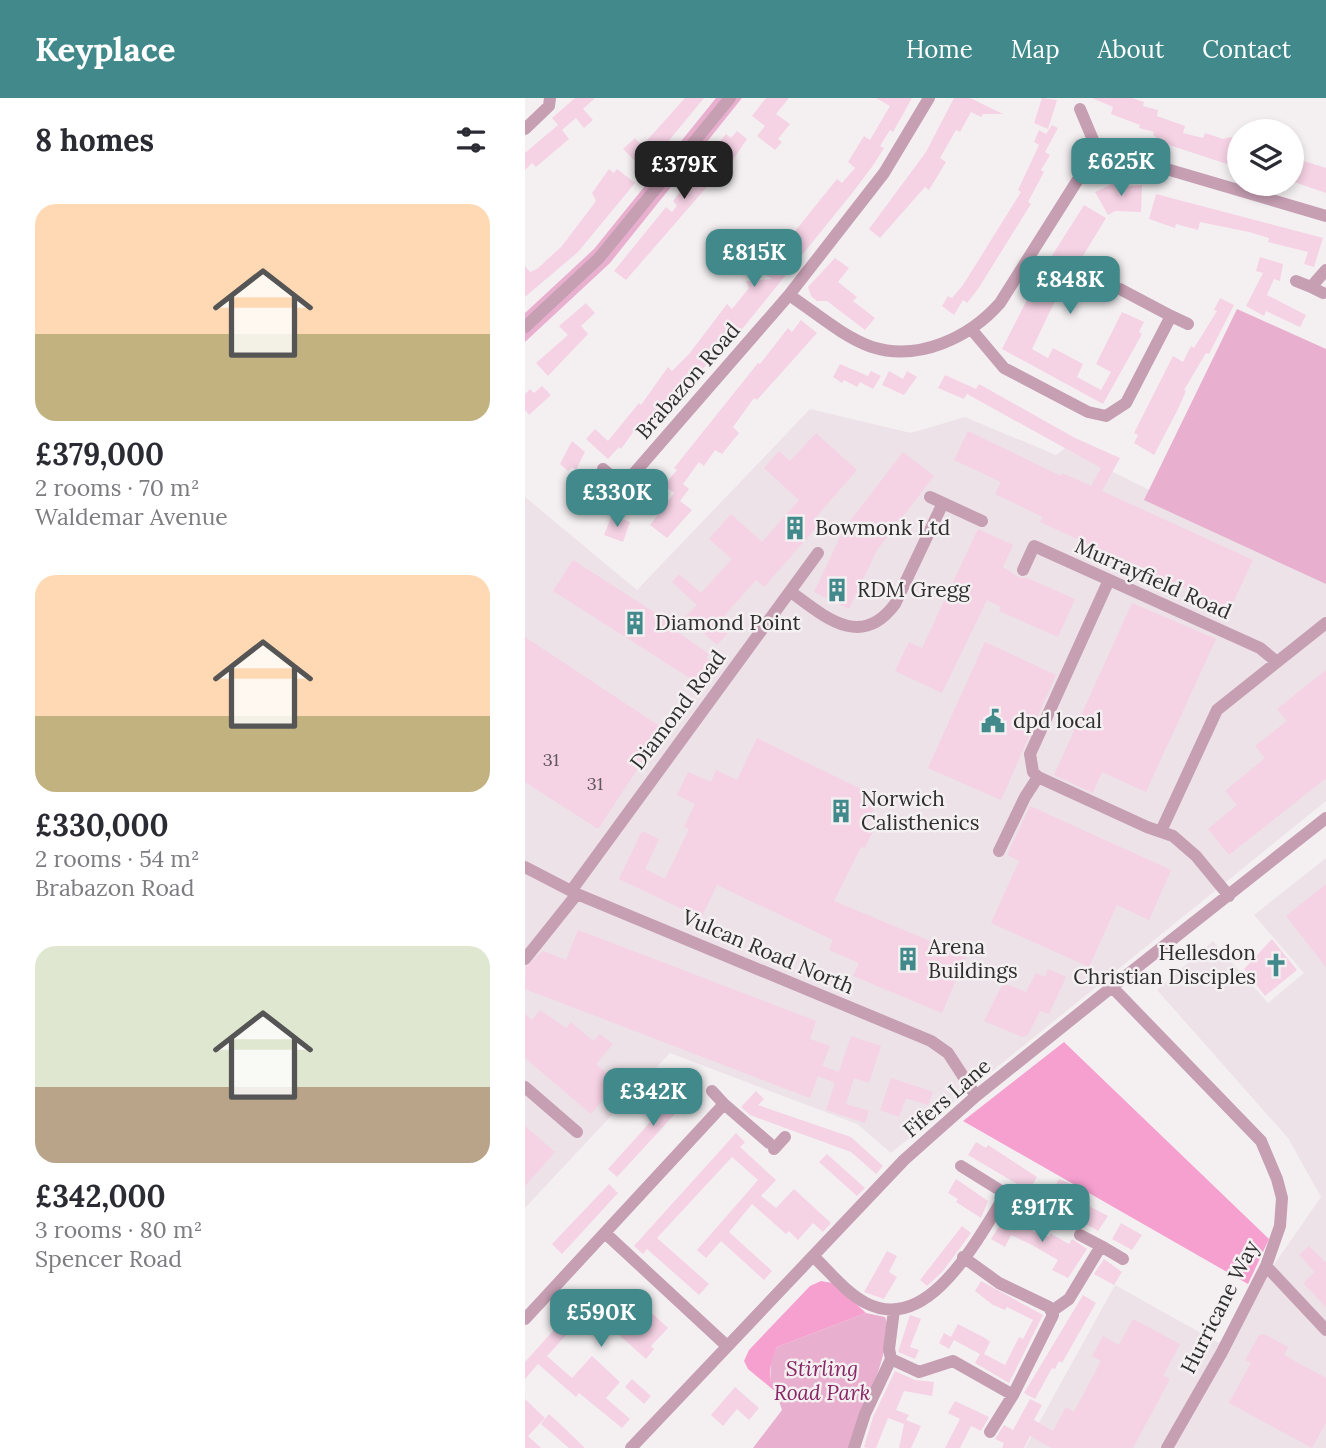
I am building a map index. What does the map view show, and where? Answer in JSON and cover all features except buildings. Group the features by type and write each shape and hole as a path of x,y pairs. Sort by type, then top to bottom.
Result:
{"street":[{"path":"525,129 549,106 549,98"},
{"path":"525,327 599,258 730,98"},
{"name":"Brabazon Road","path":"623,486 789,295 884,173 929,98"},
{"path":"1080,109 1102,161"},
{"path":"789,295 860,342 884,350 922,349 972,330 1000,303 1077,181 1102,161 1129,158 1326,216"},
{"path":"1296,281 1317,290 1326,270"},
{"path":"1120,289 1188,324"},
{"path":"972,330 1004,368 1088,412 1106,416 1126,403 1171,316"},
{"path":"603,469 639,500"},
{"path":"930,497 982,521"},
{"path":"791,592 840,624 856,628 872,625 895,604 943,503"},
{"name":"Murrayfield Road","path":"1023,570 1034,546 1260,648 1277,662"},
{"name":"Diamond Road","path":"525,959 687,728 791,592 818,552"},
{"path":"1109,580 1030,754 1033,772 1038,777 1181,841 1229,896"},
{"path":"1161,831 1211,718 1239,701 1277,662 1326,623"},
{"path":"999,851 1025,797 1038,777"},
{"name":"Fifers Lane","path":"631,1448 904,1160 977,1096 1326,818"},
{"name":"Vulcan Road North","path":"525,867 574,892 931,1041 948,1053 977,1096"},
{"name":"Hurricane Way","path":"1112,987 1261,1141 1282,1198 1280,1226 1266,1266 1167,1448"},
{"path":"525,1087 577,1132"},
{"path":"712,1091 772,1146 785,1138"},
{"path":"525,1320 724,1104"},
{"path":"961,1166 1006,1194 1023,1200"},
{"path":"813,1256 856,1296 867,1303 894,1310 929,1298 983,1232 1006,1194"},
{"path":"605,1233 727,1346"},
{"path":"1080,1235 1123,1259"},
{"path":"1052,1311 1069,1299 1101,1246"},
{"path":"963,1257 991,1279 1052,1311"},
{"path":"1266,1266 1326,1329"},
{"path":"854,1448 865,1414 891,1359 889,1349 894,1310"},
{"path":"990,1433 1052,1320 1052,1311"},
{"path":"891,1359 919,1372 953,1361 1013,1395"}],"shaded area":[{"path":"810,409 911,433 965,417 1056,455 1065,448 1326,578 1326,801 891,1153 857,1124 670,1053 525,1208 525,497 637,590"},
{"path":"1326,858 1326,1448 1025,1448 1115,1285 1219,1343 1321,1197 1288,1138 1157,990 1213,941 1268,1003 1304,973 1254,915"},
{"path":"1064,1042 1269,1239 1248,1284 963,1121"},
{"path":"821,1281 833,1283 866,1313 777,1347 770,1376 776,1392 748,1369 744,1361 749,1350 810,1286"}],"green space":[{"path":"716,98 742,98 610,263 525,342 525,313 594,249"},
{"path":"1237,309 1326,349 1326,584 1144,500"},
{"name":"Stirling Road Park","path":"866,1313 885,1317 886,1344 849,1448 753,1448 782,1410 776,1392 770,1385 771,1360 777,1347"}],"place":[{"name":"Bowmonk Ltd","path":"795,528"},
{"name":"RDM Gregg","path":"837,590"},
{"name":"Diamond Point","path":"635,623"},
{"name":"dpd local","path":"993,721"},
{"name":"Norwich Calisthenics","path":"841,811"},
{"name":"Arena Buildings","path":"908,959"},
{"name":"Hellesdon Christian Disciples","path":"1276,965"}]}
